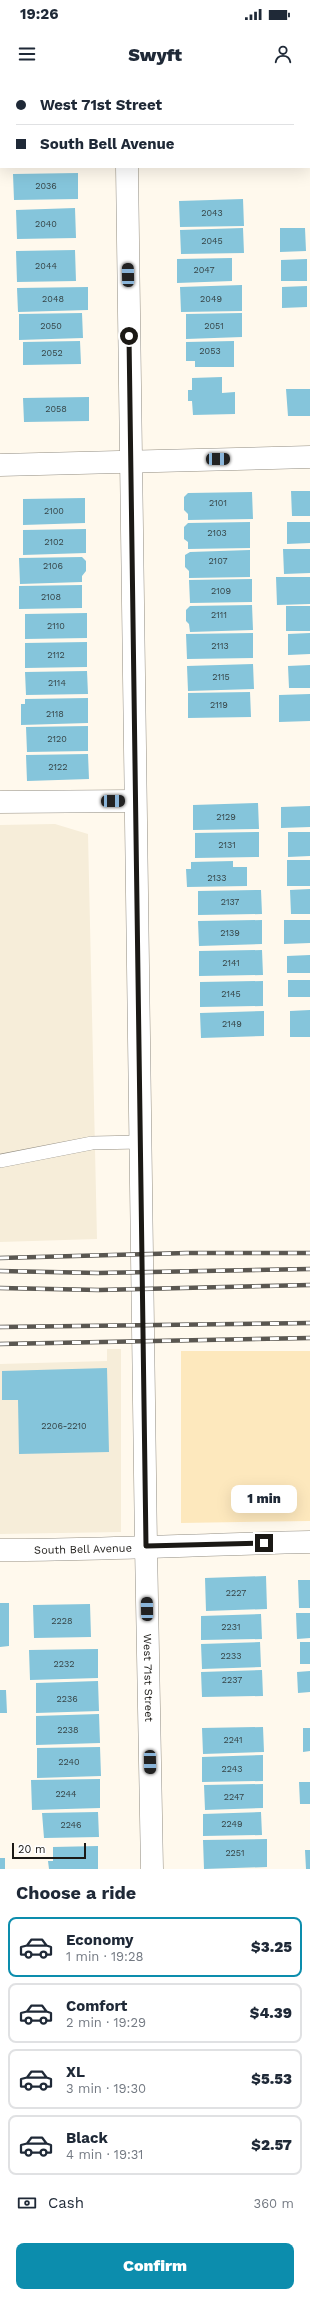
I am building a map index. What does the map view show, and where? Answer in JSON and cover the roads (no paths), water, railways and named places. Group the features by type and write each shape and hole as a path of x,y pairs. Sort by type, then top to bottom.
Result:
{"main road":[{"name":"West 71st Street","path":"127,168 140,1142 152,1869"},
{"path":"0,465 310,457"},
{"path":"0,802 135,801"},
{"name":"South Bell Avenue","path":"0,1550 101,1550 146,1546 310,1542"}],"lane":[{"path":"0,1161 92,1144 140,1142"}],"railway":[{"path":"0,1258 187,1253 310,1253"},
{"path":"0,1271 98,1273 310,1269"},
{"path":"0,1288 99,1290 310,1285"},
{"path":"0,1327 310,1323"},
{"path":"0,1344 310,1338"}]}
